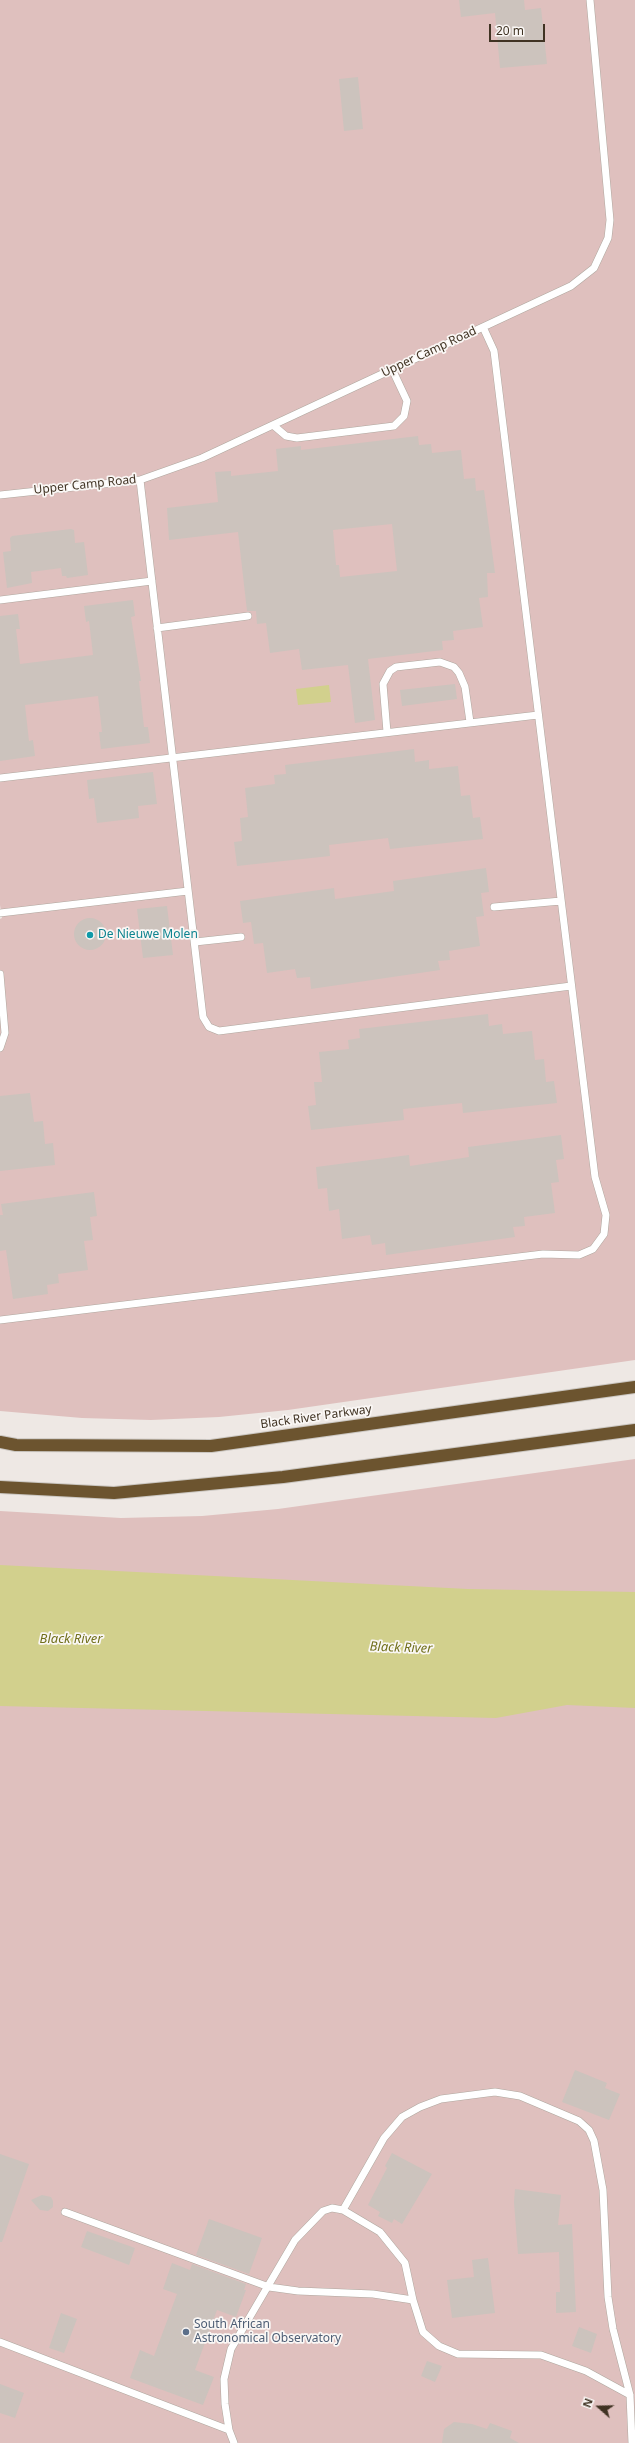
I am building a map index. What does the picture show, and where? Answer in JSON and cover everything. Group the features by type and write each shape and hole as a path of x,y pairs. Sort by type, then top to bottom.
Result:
{"highway":[{"name":"Black River Parkway","path":"0,1442 16,1445 211,1446 635,1387"},
{"path":"0,1487 114,1493 283,1477 635,1430"}],"lane":[{"name":"Upper Camp Road","path":"0,495 140,480 202,458 571,286 594,268 608,238 609,213 590,0"},
{"path":"0,1320 543,1254 573,1256 593,1249 604,1234 606,1215 595,1177 494,351 482,327"},
{"path":"273,425 286,436 297,438 394,426 404,416 407,401 392,369"},
{"path":"140,480 203,1017 209,1026 219,1031 571,986"},
{"path":"0,600 152,581"},
{"path":"157,628 248,616"},
{"path":"387,732 383,684 390,671 396,667 440,662 454,667 459,673 465,687 470,722"},
{"path":"0,778 538,715"},
{"path":"0,913 188,890"},
{"path":"494,908 561,901"},
{"path":"195,942 241,937"},
{"path":"0,974 5,1033 0,1048"},
{"path":"343,2210 384,2138 402,2117 420,2107 441,2099 495,2092 520,2096 579,2121 589,2130 597,2155 603,2190 608,2297 613,2329 630,2395 632,2443"},
{"path":"234,2443 229,2430 224,2379 231,2349 269,2287 295,2240 323,2210 332,2208 343,2210 380,2232 405,2263 413,2300 423,2332 439,2346 458,2354 541,2355 586,2371 630,2395"},
{"path":"65,2212 269,2287 298,2291 373,2294 413,2300"},
{"path":"0,2342 229,2430"}],"shaded area":[{"path":"0,0 635,0 635,1360 288,1410 219,1417 151,1420 82,1418 0,1411 0,919 2,918 0,905"},
{"path":"635,1459 635,2443 0,2443 0,1511 121,1518 202,1516 278,1509"}],"water":[{"path":"329,685 331,702 298,705 296,689"},
{"name":"Black River","path":"0,1565 468,1589 635,1592 635,1708 567,1705 496,1718 0,1706"}],"building":[{"path":"459,0 524,0 525,10 541,8 547,64 500,68 495,13 461,17"},
{"path":"358,77 363,129 344,131 339,79"},
{"path":"418,436 419,445 431,444 432,453 461,450 464,479 475,478 476,491 484,490 495,573 487,573 488,597 479,598 483,627 453,631 454,640 442,641 443,650 368,659 375,720 355,723 348,665 302,670 299,649 270,653 266,623 257,624 256,611 247,611 238,532 169,540 167,508 218,502 215,472 231,471 231,476 278,471 276,449 301,446 301,450","holes":["392,524 397,571 340,577 339,565 336,565 333,530"]},
{"path":"71,529 74,530 75,543 84,542 88,575 67,578 66,576 62,576 61,568 31,572 32,583 7,588 3,552 11,551 10,538 12,536"},
{"path":"133,600 135,616 131,617 141,681 139,681 144,727 148,727 150,743 101,749 99,732 102,732 98,696 25,705 29,741 33,740 35,756 0,761 0,616 18,614 20,629 16,629 20,664 93,655 89,621 86,622 84,606"},
{"path":"455,684 457,699 402,706 400,690"},
{"path":"414,749 415,762 429,760 429,769 458,766 461,796 470,795 473,818 480,817 483,839 390,849 388,838 329,845 330,856 237,866 234,842 242,841 240,818 248,817 245,788 275,784 274,775 286,774 285,765"},
{"path":"153,772 157,804 138,806 139,818 97,823 94,798 89,799 87,780"},
{"path":"486,868 489,892 481,893 484,916 476,917 480,946 449,951 450,960 438,961 440,970 311,989 310,977 297,978 295,969 267,973 263,943 254,944 251,922 243,923 240,901 334,888 335,899 394,891 393,881"},
{"path":"167,906 173,955 143,958 137,909"},
{"name":"De Nieuwe Molen","path":"87,918 93,918 103,925 106,934 105,940 99,947 93,950 87,950 77,943 74,937 74,931 81,921"},
{"path":"488,1014 489,1026 502,1024 503,1034 532,1031 535,1060 544,1059 546,1082 554,1081 557,1103 463,1113 462,1103 403,1109 404,1120 311,1130 308,1106 316,1105 314,1082 322,1082 319,1052 349,1049 348,1040 360,1038 359,1029"},
{"path":"30,1093 34,1122 43,1121 45,1144 53,1143 55,1165 0,1171 0,1096"},
{"path":"561,1135 564,1159 556,1160 559,1182 551,1183 555,1213 524,1217 525,1226 513,1227 515,1237 386,1255 385,1243 372,1245 370,1235 342,1239 339,1209 329,1211 327,1188 318,1189 316,1167 409,1155 410,1166 469,1157 468,1147"},
{"path":"94,1192 97,1216 90,1217 93,1240 84,1241 88,1270 58,1274 59,1283 47,1285 48,1294 13,1299 6,1250 0,1251 0,1215 3,1215 1,1204"},
{"path":"575,2070 607,2083 605,2088 620,2094 609,2120 562,2102"},
{"path":"392,2153 432,2174 402,2224 394,2219 392,2223 378,2216 380,2212 368,2205 387,2168 385,2166"},
{"path":"0,2154 29,2164 2,2242 0,2242"},
{"path":"515,2189 561,2195 558,2225 572,2224 576,2312 556,2313 556,2292 560,2292 559,2252 518,2254 514,2202"},
{"path":"42,2195 51,2197 53,2201 53,2207 48,2211 40,2210 31,2200"},
{"path":"209,2219 262,2238 249,2274 196,2255"},
{"path":"87,2231 135,2248 129,2265 81,2247"},
{"path":"488,2258 495,2313 452,2318 447,2280 474,2277 472,2260"},
{"name":"South African Astronomical Observatory","path":"172,2263 190,2270 192,2264 246,2284 244,2290 246,2290 236,2317 217,2310 195,2370 214,2377 203,2405 130,2378 140,2350 154,2356 177,2294 163,2289"},
{"path":"61,2313 77,2319 64,2353 49,2348"},
{"path":"579,2327 597,2334 591,2353 572,2346"},
{"path":"427,2361 442,2366 435,2382 421,2376"},
{"path":"0,2384 24,2393 15,2418 0,2413"},
{"path":"454,2422 472,2424 487,2429 490,2423 512,2431 510,2438 519,2443 442,2443 444,2429"}],"place":[{"name":"De Nieuwe Molen","path":"90,935"},
{"name":"South African Astronomical Observatory","path":"186,2332"}]}
